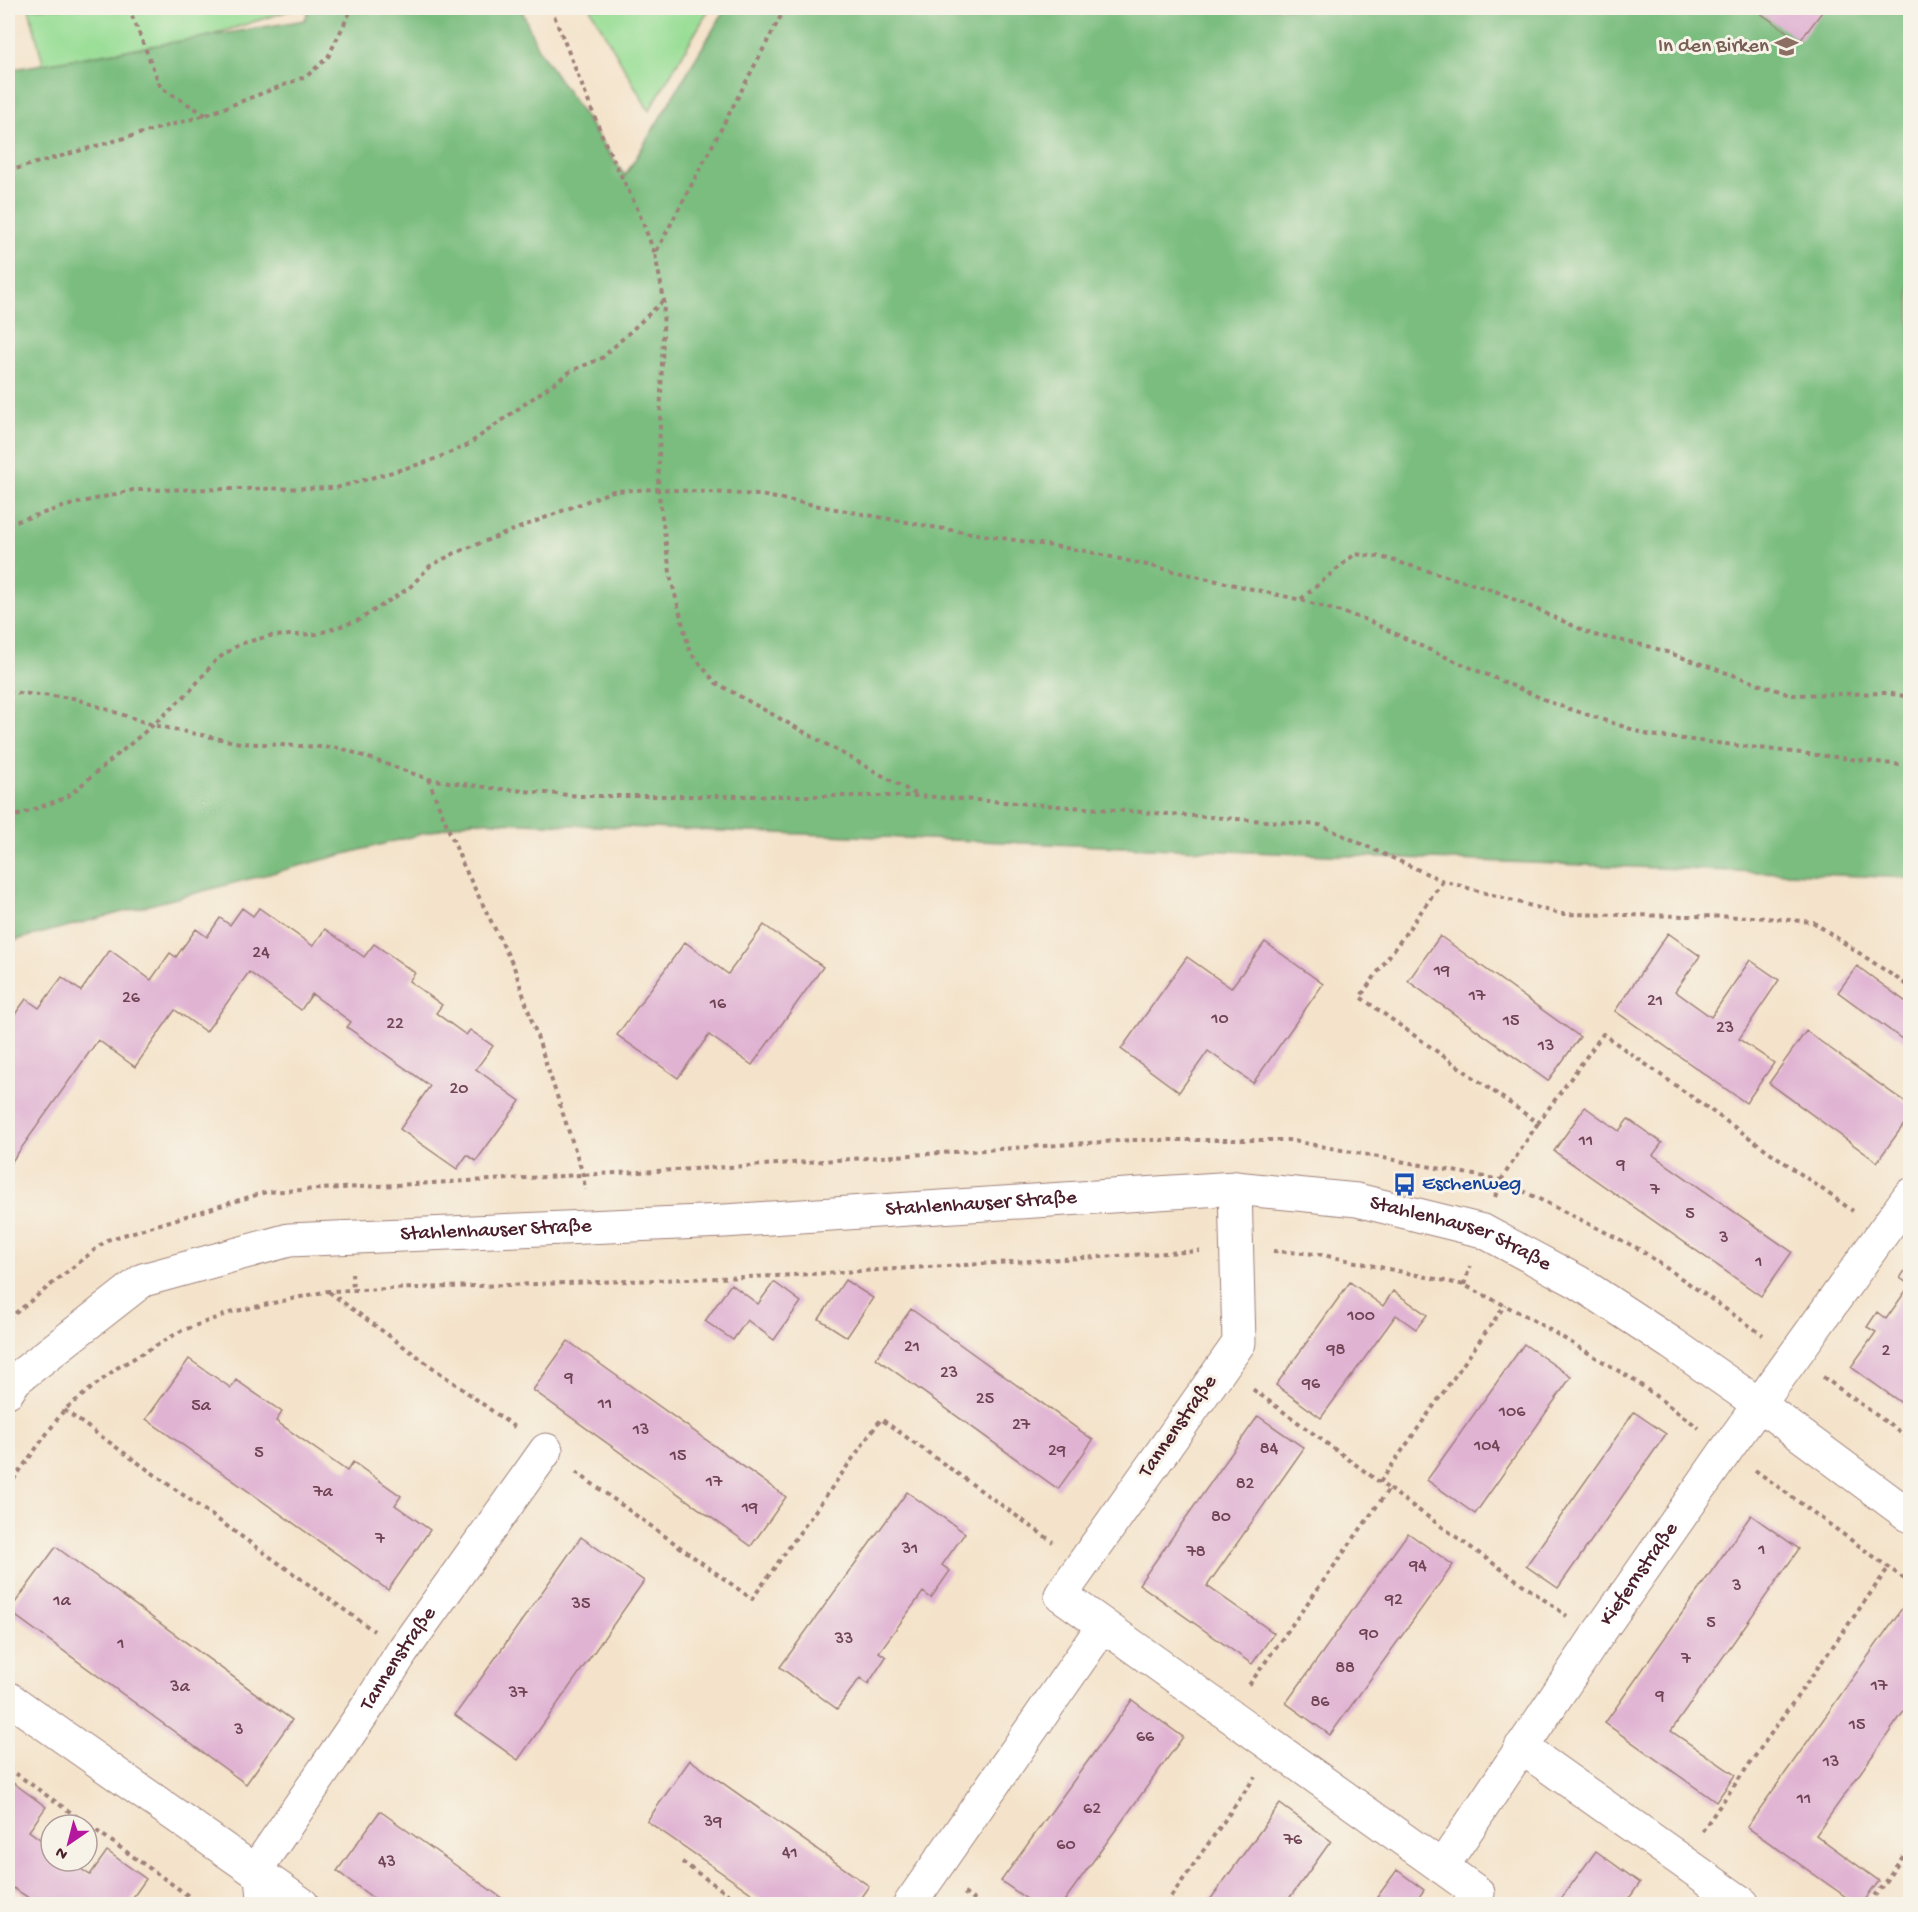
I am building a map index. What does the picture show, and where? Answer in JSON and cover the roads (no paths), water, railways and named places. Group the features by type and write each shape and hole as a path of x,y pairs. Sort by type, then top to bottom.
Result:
{"street":[{"name":"Stahlenhauser Straße","path":"8,1391 15,1380 143,1280 289,1240 724,1221 1235,1188 1357,1200 1483,1232 1578,1282 1760,1405 1911,1516"},
{"name":"Tannenstraße","path":"1235,1188 1239,1342 1061,1595 1442,1867"},
{"path":"1760,1405 1911,1195"},
{"name":"Kiefernstraße","path":"1442,1867 1596,1637 1760,1405"},
{"name":"Tannenstraße","path":"255,1871 370,1703 402,1652 546,1450"},
{"path":"910,1905 1103,1626"},
{"path":"8,1698 302,1905"},
{"path":"1521,1748 1743,1905"},
{"path":"1442,1867 1478,1893 1470,1905"}],"lane":[{"path":"255,1871 258,1905"}],"place":[{"name":"In den Birken","path":"1787,47"},
{"name":"Eschenweg","path":"1404,1185"}]}
